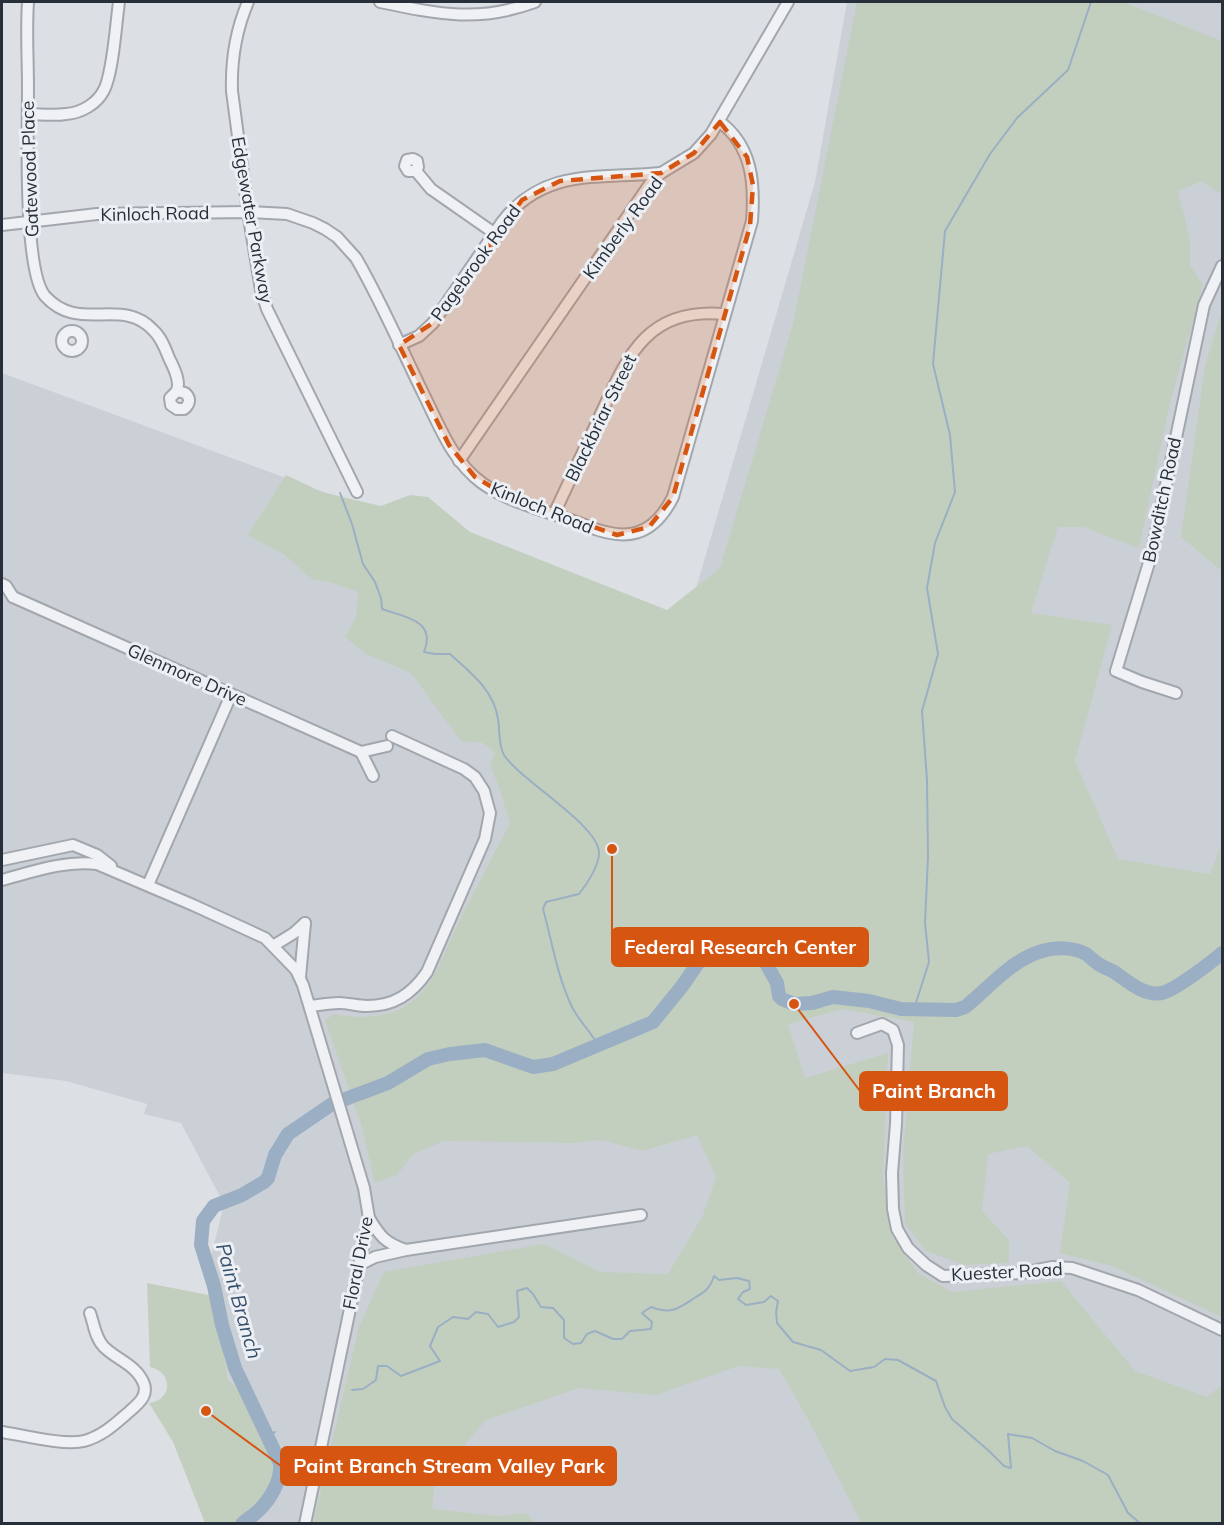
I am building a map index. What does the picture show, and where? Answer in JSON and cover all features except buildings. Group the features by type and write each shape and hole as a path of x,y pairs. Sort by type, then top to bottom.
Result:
{"street":[{"name":"Gatewood Place","path":"28,2 27,172 33,259 37,281 46,296 65,312 78,315 126,314 144,322 155,331 163,345 178,379 177,391"},
{"path":"28,114 67,114 88,107 98,100 109,77 119,2"},
{"name":"Edgewater Parkway","path":"248,2 238,30 232,72 232,91 261,290 267,309 357,492"},
{"path":"380,2 442,14 464,15 492,14 535,2"},
{"name":"Kimberly Road","path":"459,461 646,191 661,173 694,153 720,122 788,2"},
{"name":"Kinloch Road","path":"2,225 97,214 248,212 287,214 313,223 337,237 360,264 441,430 459,461 475,477 512,499 617,536 640,532 658,520 673,497 752,221 753,184 743,148 734,135 720,122"},
{"path":"416,171 431,189 494,233"},
{"name":"Pagebrook Road","path":"399,345 419,336 433,323 494,233 511,210 522,200 546,186 575,179 661,173"},
{"name":"Bowditch Road","path":"1176,693 1116,671 1151,556 1204,305 1222,266"},
{"name":"Blackbriar Street","path":"554,514 619,375 633,352 653,331 675,318 694,313 724,314"},
{"path":"72,331 78,315"},
{"path":"2,584 13,597 2,599"},
{"name":"Glenmore Drive","path":"13,597 361,752"},
{"path":"148,885 231,695"},
{"path":"310,1006 337,1003 368,1006 386,1004 399,1000 412,990 427,972 485,839 490,813 484,791 475,777 464,769 389,741 361,752 373,776"},
{"name":"Floral Drive","path":"2,860 73,845 97,855 114,871"},
{"name":"Floral Drive","path":"2,880 54,866 86,862 97,864 265,938 296,970 300,978 369,1208 369,1218 305,1524"},
{"path":"273,946 305,923 300,978"},
{"name":"Kuester Road","path":"857,1033 882,1024 892,1030 898,1044 892,1173 893,1209 897,1229 908,1248 926,1265 943,1276 1022,1273 1052,1268 1072,1268 1138,1290 1222,1330"},
{"path":"359,1265 375,1257 406,1250 641,1215"},
{"path":"369,1218 385,1240 406,1250"},
{"path":"2,1432 58,1441 83,1442 107,1431 144,1396 145,1391 140,1377 129,1365 102,1346 96,1335 90,1313"}],"highlighted area":[{"path":"720,122 747,157 753,185 750,226 673,497 649,527 617,535 512,499 475,477 449,445 399,345 433,323 522,200 560,181 661,173 694,153"}],"shaded area":[{"path":"847,2 1222,2 1222,1523 250,1523 263,1512 267,1420 228,1379 209,1264 224,1204 181,1123 144,1114 147,1104 66,1081 2,1073 2,373 685,626 815,182"}],"green space":[{"path":"857,2 1123,2 1222,41 1222,193 1202,181 1178,191 1190,239 1190,265 1203,285 1170,403 1139,548 1083,527 1058,527 1031,613 1112,625 1075,761 1118,859 1210,874 1222,843 1222,1317 1112,1266 1060,1253 1070,1183 1027,1146 988,1154 982,1211 1009,1240 1009,1263 965,1265 926,1251 905,1223 903,1153 914,1022 842,1009 788,1024 805,1078 888,1053 883,1178 892,1236 918,1273 952,1292 1061,1281 1135,1371 1207,1397 1222,1385 1222,1523 861,1523 808,1419 779,1369 738,1366 656,1395 579,1388 486,1420 435,1481 432,1509 499,1516 525,1513 536,1523 313,1523 359,1327 384,1272 543,1244 600,1272 668,1274 703,1215 716,1177 697,1135 642,1151 602,1140 574,1143 444,1141 413,1154 397,1175 375,1183 361,1124 325,1020 334,1014 365,1017 385,1014 404,1007 421,994 438,968 510,824 490,764 495,753 483,743 461,741 411,673 366,654 345,637 356,617 358,592 330,582 311,579 285,555 248,535 286,475 322,492 381,506 410,495 428,497 470,532 667,610 720,568 793,324"},
{"path":"1222,309 1222,571 1181,537 1205,367"},
{"path":"147,1283 214,1296 228,1379 267,1420 281,1457 263,1512 248,1523 205,1523 173,1442 149,1403 163,1397 167,1386 163,1374 150,1367"}],"waterway":[{"path":"914,1009 929,962 925,923 928,857 927,780 922,711 938,654 927,588 935,543 955,492 950,435 933,364 945,231 990,154 1017,118 1068,70 1091,2"},
{"path":"340,493 352,524 363,564 375,582 381,598 382,609 408,618 422,626 427,641 424,652 450,654 480,682 496,709 504,755 513,766 587,830 596,842 599,853 597,863 579,894 546,902 543,909 567,995 575,1012 598,1045"},
{"name":"Paint Branch","path":"242,1524 258,1511 271,1495 279,1476 280,1463 235,1368 201,1245 203,1221 214,1206 242,1195 264,1182 268,1178 275,1155 288,1134 332,1104 388,1083 428,1059 450,1054 485,1050 533,1067 553,1064 653,1022 698,963 708,956 730,950 749,951 758,955 766,963 777,983 779,996 794,1004 812,1003 833,997 869,1001 901,1009 956,1010 965,1007 1020,961 1047,950 1064,948 1086,954 1099,965 1149,993 1168,991 1222,953"},
{"path":"352,1390 363,1389 376,1380 378,1366 387,1366 401,1376 440,1361 430,1346 438,1327 453,1317 468,1319 476,1312 488,1314 498,1327 514,1322 519,1317 517,1291 527,1288 541,1307 553,1308 564,1320 564,1338 573,1344 581,1343 587,1334 595,1331 613,1339 622,1339 630,1331 651,1329 652,1322 642,1313 651,1307 664,1310 675,1309 705,1291 714,1276 719,1280 737,1278 749,1281 750,1289 743,1292 738,1299 746,1305 764,1302 771,1296 778,1301 777,1323 793,1342 821,1350 850,1371 874,1367 885,1359 898,1360 936,1381 952,1419 1004,1466 1011,1468 1008,1434 1032,1438 1108,1475 1128,1513 1141,1524"},
{"path":"269,1437 275,1432"}],"place":[{"name":"Federal Research Center","path":"612,849"},
{"name":"Paint Branch","path":"794,1004"},
{"name":"Paint Branch Stream Valley Park","path":"206,1411"}]}
